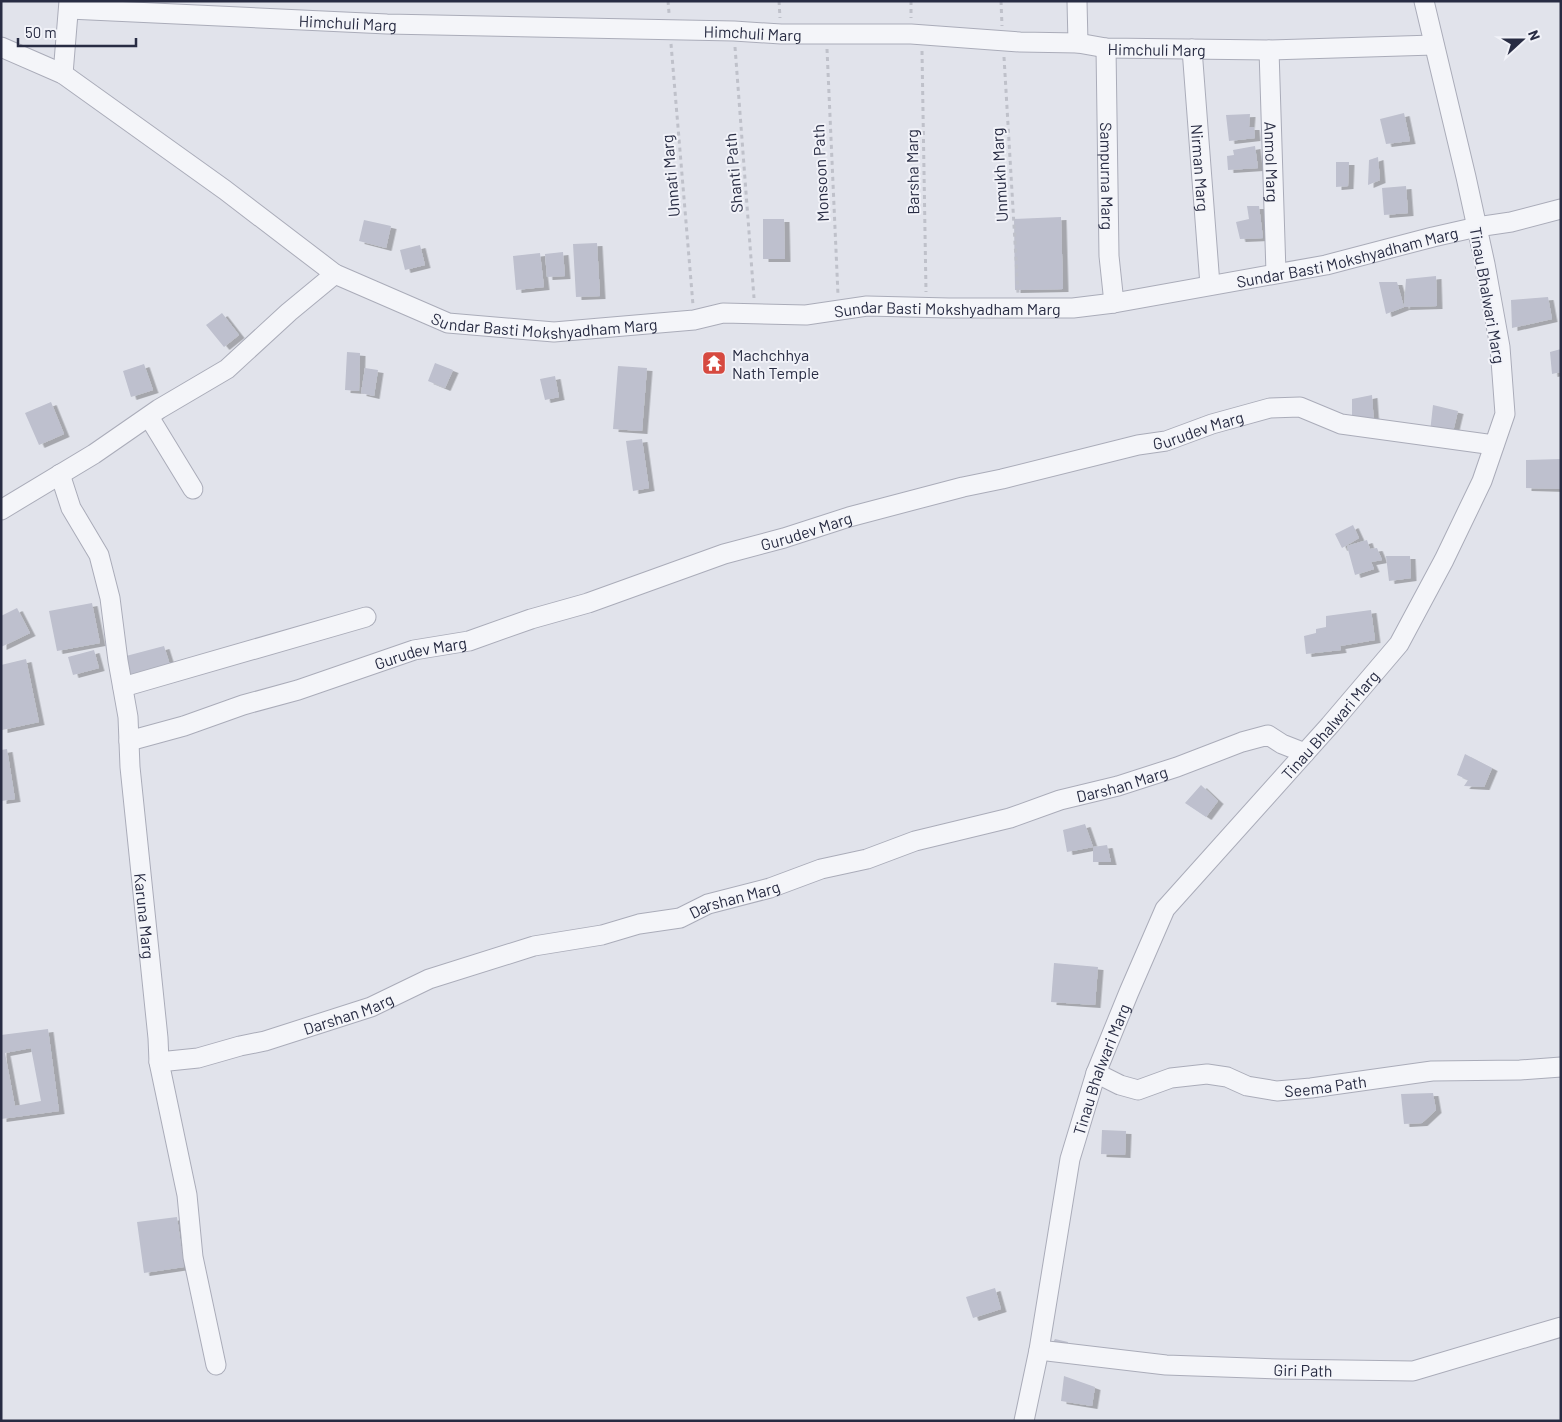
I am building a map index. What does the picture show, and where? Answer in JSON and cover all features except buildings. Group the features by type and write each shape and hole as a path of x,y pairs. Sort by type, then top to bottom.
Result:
{"street":[{"path":"1077,1 1078,43"},
{"name":"Tinau Bhalwari Marg","path":"1024,1421 1039,1350 1070,1159 1096,1073 1165,909 1305,753 1399,644 1444,560 1482,481 1504,414 1500,347 1477,227 1424,1"},
{"name":"Himchuli Marg","path":"69,5 387,24 734,31 781,34 911,34 1078,43 1106,48 1269,50 1434,45"},
{"path":"63,74 69,5"},
{"name":"Sundar Basti Mokshyadham Marg","path":"1,47 63,74 225,190 335,274 448,323 554,332 694,320 723,313 806,315 867,306 1073,308 1114,303 1326,265 1477,227 1511,222 1561,209"},
{"name":"Sampurna Marg","path":"1106,48 1109,256 1114,303"},
{"name":"Nirman Marg","path":"1192,49 1210,285"},
{"name":"Anmol Marg","path":"1269,50 1276,273"},
{"path":"1,510 94,454 159,409 227,369 289,312 335,274"},
{"name":"Gurudev Marg","path":"129,741 184,726 243,705 298,690 414,650 469,641 531,619 588,603 724,554 784,538 848,517 1138,445 1166,441 1212,424 1270,408 1300,407 1341,424 1494,445"},
{"path":"149,417 193,489"},
{"name":"Karuna Marg","path":"60,474 71,508 99,555 110,598 128,717 130,767 159,1062 187,1195 193,1256 216,1365"},
{"path":"123,687 366,617"},
{"name":"Darshan Marg","path":"159,1062 198,1058 265,1041 371,1007 429,979 534,946 602,935 639,924 680,918 708,904 770,888 821,869 867,859 915,841 1010,818 1060,800 1118,786 1177,767 1242,742 1268,735 1282,744 1305,753"},
{"name":"Seema Path","path":"1096,1073 1120,1085 1138,1090 1171,1078 1207,1074 1227,1077 1247,1086 1277,1091 1432,1071 1520,1070 1561,1067"},
{"name":"Giri Path","path":"1039,1350 1166,1365 1279,1370 1413,1371 1561,1327"}],"path":[{"name":"Unmukh Marg","path":"1001,1 1019,308"},
{"name":"Unnati Marg","path":"670,30 694,320"},
{"name":"Shanti Path","path":"734,31 755,313"},
{"name":"Monsoon Path","path":"826,34 839,310"},
{"name":"Barsha Marg","path":"922,36 926,308"}],"place":[{"name":"Machchhya Nath Temple","path":"714,363"}]}
